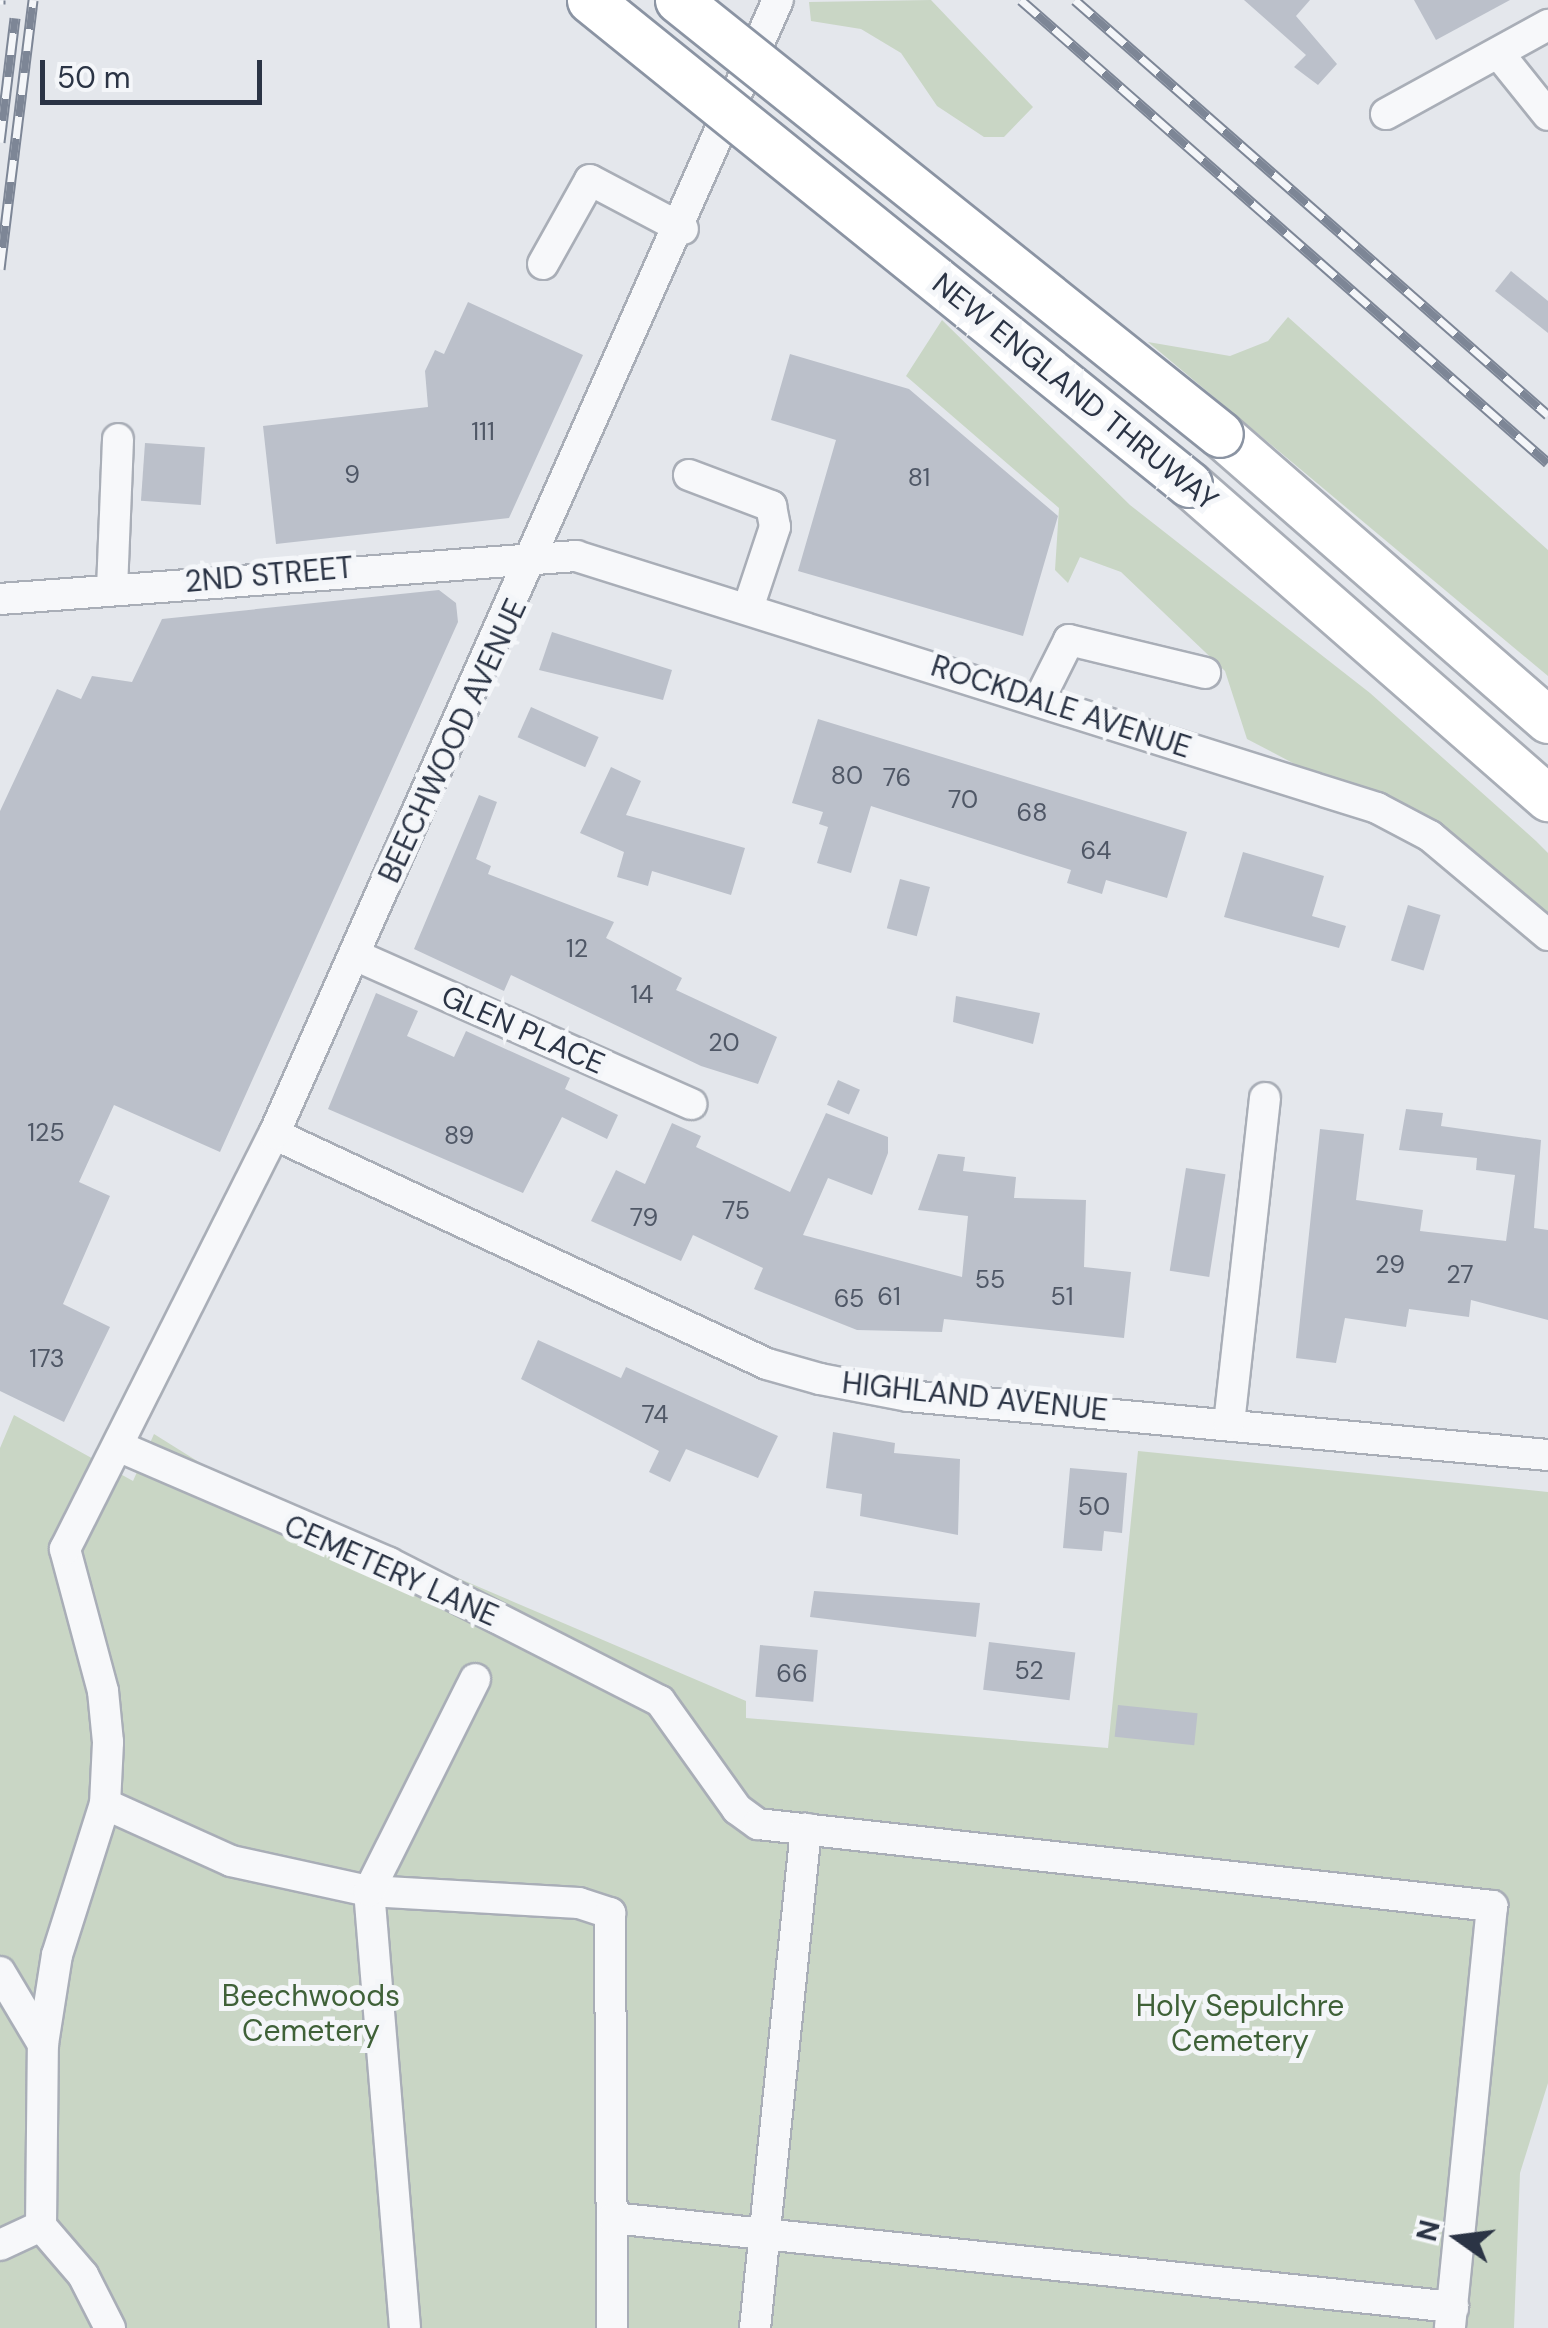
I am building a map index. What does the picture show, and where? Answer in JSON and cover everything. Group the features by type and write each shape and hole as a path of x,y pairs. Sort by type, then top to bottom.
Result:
{"highway":[{"name":"NEW ENGLAND THRUWAY","path":"590,0 1189,484 1548,798"},
{"name":"NEW ENGLAND THRUWAY","path":"678,0 1220,434 1548,720"}],"street":[{"name":"BEECHWOOD AVENUE","path":"41,2226 44,2044 56,1955 105,1804 104,1691 64,1550 274,1134 683,229 778,0"},
{"path":"1386,114 1548,25"},
{"path":"1500,54 1548,114"},
{"path":"543,264 590,180 683,229"},
{"path":"112,589 118,440"},
{"path":"688,475 771,506 775,527 748,608"},
{"name":"2ND STREET","path":"0,598 539,553"},
{"name":"ROCKDALE AVENUE","path":"539,553 748,608 1376,808 1430,836 1548,935"},
{"path":"1039,700 1069,640 1204,672"},
{"name":"GLEN PLACE","path":"355,955 691,1104"},
{"path":"1229,1424 1266,1098"},
{"name":"HIGHLAND AVENUE","path":"274,1134 767,1364 908,1396 1548,1455"},
{"name":"CEMETERY LANE","path":"113,1459 388,1563 660,1701 736,1809 758,1824 806,1828"},
{"path":"405,2328 380,2111 369,1891 475,1679"},
{"path":"105,1804 231,1861 369,1891 579,1903 610,1913 612,2328"},
{"path":"612,2218 766,2234 1451,2317 1492,1906 806,1828 766,2234 756,2328"},
{"path":"0,1972 44,2044"},
{"path":"0,2245 41,2226 83,2274 110,2328"}],"green space":[{"path":"931,0 1033,107 1004,137 984,137 937,106 901,53 861,29 811,21 809,2"},
{"path":"1288,317 1548,550 1548,676 1148,342 1230,356 1268,341"},
{"path":"942,320 1130,505 1370,693 1536,841 1548,853 1548,916 1497,870 1247,739 1225,671 1121,572 1080,557 1068,583 1055,570 1059,508 906,376"},
{"path":"14,1415 133,1481 154,1434 226,1479 746,1701 746,1718 1108,1748 1138,1451 1548,1492 1548,2083 1520,2173 1514,2328 0,2328 0,1448"}],"building":[{"path":"1244,0 1310,0 1296,16 1337,64 1318,85 1294,67 1306,55"},
{"path":"1414,0 1510,0 1436,40"},
{"path":"1511,271 1548,301 1548,333 1495,291"},
{"path":"468,302 583,355 509,518 276,544 263,426 428,407 425,371 435,350 444,354"},
{"path":"790,354 909,389 1058,516 1023,636 798,571 836,440 771,420"},
{"path":"145,443 205,447 201,505 141,501"},
{"path":"439,590 456,603 458,622 220,1152 114,1105 79,1182 110,1196 63,1304 110,1327 64,1422 0,1391 0,811 57,689 81,699 92,676 132,682 162,619"},
{"path":"552,632 672,670 663,700 539,670"},
{"path":"531,707 599,737 585,767 518,737"},
{"path":"818,719 1187,832 1167,898 1106,880 1102,894 1067,883 1071,870 871,806 851,873 817,863 828,827 819,824 823,812 792,803"},
{"path":"611,767 641,781 626,815 745,848 731,895 652,871 648,886 617,877 624,852 580,833"},
{"path":"479,795 497,802 476,859 491,866 488,874 614,922 606,938 682,978 676,990 777,1037 758,1084 701,1066 511,975 504,991 414,949"},
{"path":"1243,852 1324,876 1312,916 1346,926 1339,948 1224,917"},
{"path":"900,879 930,887 917,936 887,928"},
{"path":"1408,905 1441,915 1424,970 1391,960"},
{"path":"376,993 418,1011 407,1036 454,1057 466,1031 570,1078 565,1089 618,1115 607,1139 562,1117 523,1193 328,1109"},
{"path":"956,996 1040,1013 1033,1044 953,1022"},
{"path":"838,1080 860,1090 849,1114 827,1105"},
{"path":"1406,1109 1443,1113 1441,1126 1541,1140 1534,1228 1548,1230 1548,1320 1471,1300 1469,1317 1409,1309 1406,1327 1345,1318 1336,1363 1296,1358 1320,1129 1364,1134 1356,1200 1423,1210 1420,1231 1506,1241 1515,1175 1476,1170 1477,1158 1399,1150"},
{"path":"826,1113 888,1137 888,1153 872,1195 828,1178 803,1235 962,1277 968,1216 918,1210 938,1154 965,1157 963,1171 1016,1177 1014,1198 1086,1200 1084,1267 1131,1272 1124,1338 944,1319 942,1332 857,1330 754,1289 763,1268 693,1235 681,1261 591,1221 616,1170 645,1184 672,1123 701,1136 696,1147 790,1192"},
{"path":"1186,1168 1226,1174 1209,1277 1170,1271"},
{"path":"538,1340 621,1378 626,1367 778,1436 758,1478 686,1449 670,1482 649,1472 659,1451 521,1379"},
{"path":"833,1432 895,1443 894,1453 960,1459 958,1535 860,1516 862,1494 826,1488"},
{"path":"1070,1468 1127,1473 1122,1533 1104,1531 1102,1551 1063,1548"},
{"path":"814,1591 980,1603 976,1637 810,1617"},
{"path":"989,1642 1075,1653 1070,1700 983,1690"},
{"path":"760,1645 818,1650 813,1702 755,1697"},
{"path":"1118,1705 1198,1713 1194,1745 1115,1737"}],"railway":[{"path":"0,269 33,0"},
{"path":"1021,0 1548,463"},
{"path":"1075,0 1548,415"},
{"path":"0,142 15,18"}],"park label":[{"name":"Beechwoods Cemetery","path":"311,2013"},
{"name":"Holy Sepulchre Cemetery","path":"1240,2023"}]}
